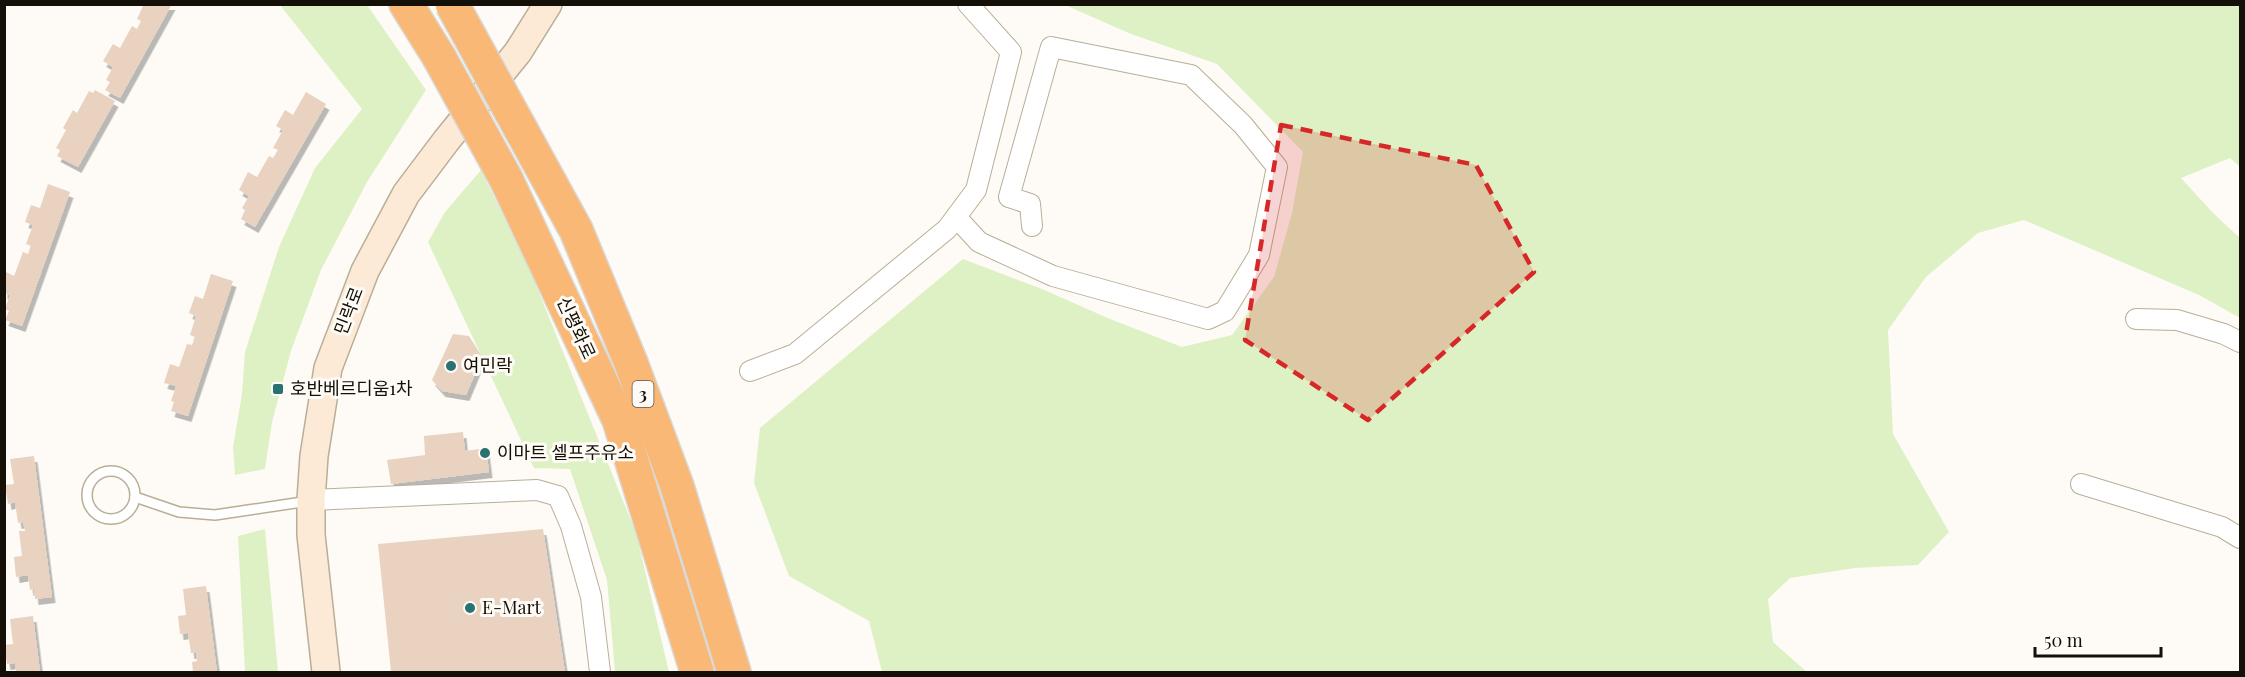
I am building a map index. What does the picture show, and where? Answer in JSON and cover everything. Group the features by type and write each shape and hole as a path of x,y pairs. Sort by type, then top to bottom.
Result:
{"highway":[{"path":"396,4 434,47"},
{"name":"신평화로","path":"406,4 434,47 506,179 619,420 697,672"},
{"name":"신평화로","path":"452,4 576,231 631,363 677,486 734,672"}],"main road":[{"name":"민락로","path":"326,672 311,535 311,500 314,456 328,368 365,271 406,194 518,52 548,4"}],"street":[{"path":"750,371 795,354 948,229 976,190 1011,52 968,4"},
{"path":"956,217 979,242 1053,276 1208,319 1226,311 1259,255 1277,167 1243,125 1191,75 1051,47 1009,197 1030,204 1032,226"},
{"path":"2136,319 2177,320 2224,334 2241,342"},
{"path":"2080,484 2222,526 2241,538"},
{"path":"311,500 537,490 558,496 571,526 591,597 600,672"}],"lane":[{"path":"114,471 128,478 133,485 135,497 131,508 126,513 111,519 96,514 91,509 86,493 88,486 99,474 114,471"},
{"path":"135,497 179,512 214,515 311,500"}],"highlighted area":[{"path":"1281,125 1476,165 1534,272 1368,420 1245,340"}],"green space":[{"path":"280,5 367,5 426,90 367,182 321,270 291,351 272,422 265,469 235,475 233,447 242,394 245,352 279,247 315,168 362,109"},
{"path":"1065,5 2240,5 2240,167 2230,158 2181,178 2240,238 2240,318 2199,295 2024,220 1978,233 1926,277 1888,330 1893,434 1949,532 1918,565 1855,568 1790,578 1768,599 1773,642 1807,672 882,672 869,621 789,576 754,483 760,428 963,259 1182,347 1232,335 1274,277 1292,213 1303,152 1217,64 1131,34"},
{"path":"481,170 532,275 636,533 669,672 615,672 607,580 570,469 534,468 428,242 445,212"},
{"path":"265,529 278,672 245,672 238,536"}],"building":[{"path":"144,4 172,4 120,98 105,90 110,82 106,80 113,67 103,61 113,44 120,48 132,26 137,29 141,21 137,19"},
{"path":"95,90 115,101 78,167 57,156 60,150 56,148 73,110 77,113 89,91 93,93"},
{"path":"306,92 326,104 255,227 241,219 245,210 242,208 249,196 239,190 248,172 257,177 269,156 273,158 278,150 273,148 283,130 276,126 285,110 293,115"},
{"path":"48,184 70,192 22,326 5,320 9,311 5,309 10,295 4,293 4,276 6,272 14,276 23,252 28,254 31,246 26,244 33,225 25,222 31,205 40,208"},
{"path":"211,274 233,281 188,416 171,411 174,402 171,401 176,386 164,383 170,364 179,367 187,344 192,345 195,337 190,335 196,316 189,313 195,296 203,299"},
{"path":"453,334 469,336 482,357 466,395 442,391 432,380"},
{"path":"463,432 465,451 486,448 489,472 391,484 387,460 425,455 424,436"},
{"path":"34,456 52,597 35,599 34,589 30,590 28,575 16,577 14,557 22,556 19,531 25,531 23,522 18,523 15,502 8,504 5,485 14,484 10,459"},
{"name":"E-Mart","path":"543,529 565,672 391,672 378,544"},
{"path":"206,586 217,672 193,672 192,662 197,661 196,653 191,653 188,633 180,634 178,616 186,615 183,589"},
{"path":"33,616 40,672 16,672 15,663 7,664 4,647 4,645 13,644 10,619"}],"place":[{"name":"여민락","path":"451,366"},
{"name":"호반베르디움1차","path":"278,389"},
{"name":"이마트 셀프주유소","path":"485,453"},
{"name":"E-Mart","path":"470,608"}]}
